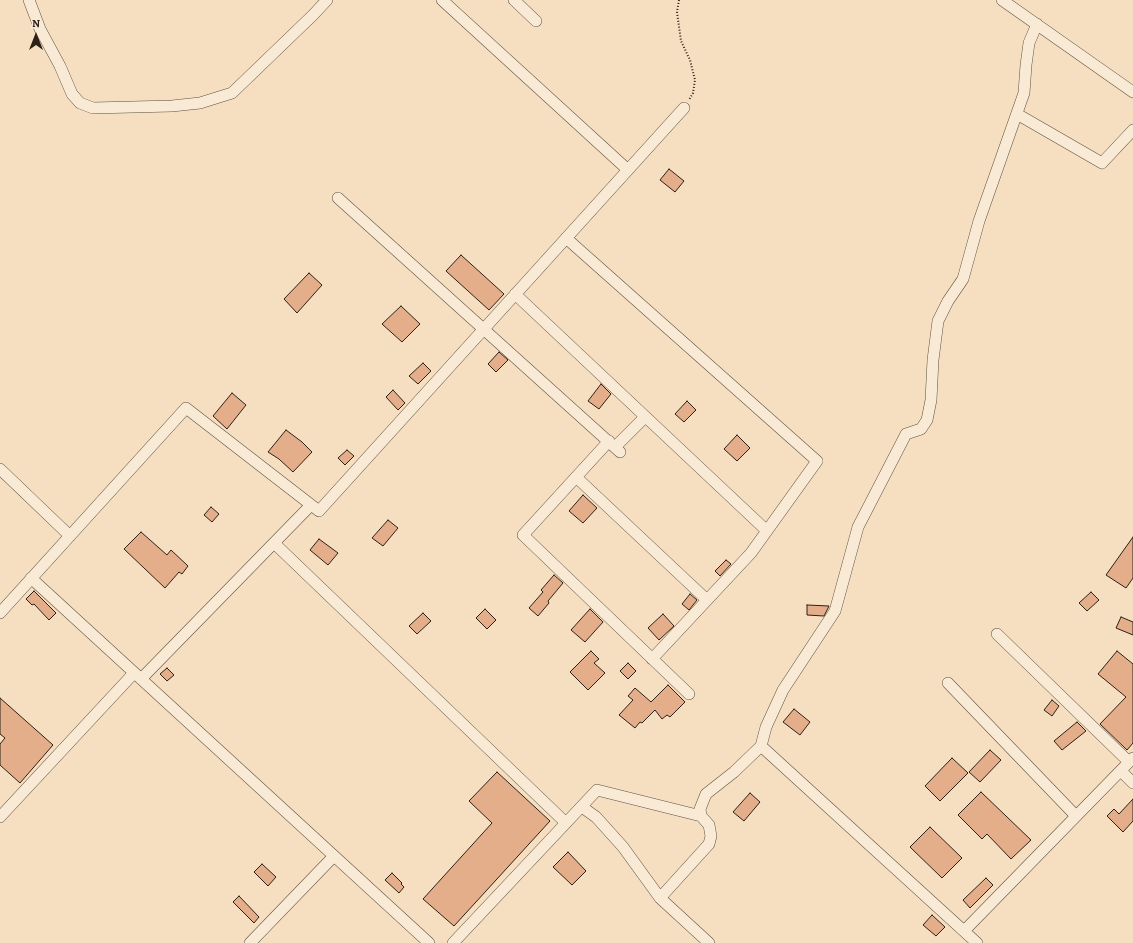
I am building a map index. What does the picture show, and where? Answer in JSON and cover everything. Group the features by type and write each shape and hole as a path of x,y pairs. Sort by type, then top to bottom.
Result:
{"street":[{"path":"29,0 40,29 60,66 72,94 80,103 93,108 106,108 172,106 200,103 232,94 327,0"},
{"path":"442,0 628,170"},
{"path":"514,0 536,21"},
{"path":"1002,0 1133,92"},
{"path":"660,898 709,844 711,836 709,825 701,816 700,809 706,794 734,772 761,746 766,727 783,690 835,611 858,527 906,434 921,429 927,420 931,400 933,360 938,321 948,301 963,279 979,221 1024,93 1029,43 1037,24"},
{"path":"0,613 186,408 319,511 684,108"},
{"path":"1017,114 1102,163 1131,136"},
{"path":"338,198 615,447"},
{"path":"566,238 817,461 751,553 652,659"},
{"path":"515,294 767,531"},
{"path":"645,417 615,447 576,476 523,535 689,694"},
{"path":"0,469 70,536"},
{"path":"576,476 708,600"},
{"path":"0,817 138,676 311,505"},
{"path":"274,543 566,823"},
{"path":"31,578 430,943"},
{"path":"964,931 1131,760 997,634"},
{"path":"948,683 1076,816"},
{"path":"761,746 977,943"},
{"path":"1120,771 1133,783"},
{"path":"452,943 597,790 701,816"},
{"path":"582,806 596,817 623,847 660,898 709,943"},
{"path":"250,943 334,856"}],"path":[{"path":"679,0 677,12 681,41 690,60 695,80 693,93 684,108"}],"building":[{"path":"669,169 684,181 675,192 660,180"},
{"path":"461,255 504,294 489,310 446,271"},
{"path":"309,273 322,285 297,313 284,299"},
{"path":"401,306 420,324 402,342 382,324"},
{"path":"499,352 508,360 496,372 488,364"},
{"path":"423,363 431,371 418,384 409,376"},
{"path":"601,384 611,394 599,409 588,401"},
{"path":"393,390 405,403 398,410 386,397"},
{"path":"232,393 246,405 227,429 213,416"},
{"path":"687,401 696,410 684,422 675,414"},
{"path":"286,430 312,452 293,472 279,459 268,452"},
{"path":"737,435 750,448 737,461 724,449"},
{"path":"347,450 354,456 345,465 338,458"},
{"path":"583,495 597,508 583,523 569,511"},
{"path":"211,507 219,514 212,522 204,515"},
{"path":"388,520 398,528 383,546 372,538"},
{"path":"141,532 167,555 171,550 188,566 182,574 179,572 165,588 124,549"},
{"path":"1133,537 1133,578 1126,588 1106,575"},
{"path":"319,539 338,553 328,565 310,550"},
{"path":"726,560 731,564 720,576 715,571"},
{"path":"554,575 563,583 538,616 529,608 543,592 541,590"},
{"path":"34,591 56,613 49,620 34,604 32,605 26,599"},
{"path":"1091,592 1099,600 1087,611 1079,603"},
{"path":"690,594 697,600 689,610 682,604"},
{"path":"807,605 829,606 824,616 807,615"},
{"path":"485,609 496,620 487,629 476,618"},
{"path":"590,609 603,622 585,642 571,630"},
{"path":"423,613 431,621 417,634 409,626"},
{"path":"663,614 674,626 659,640 648,628"},
{"path":"1121,617 1133,622 1133,635 1116,628"},
{"path":"591,651 599,659 594,663 605,673 588,690 570,672"},
{"path":"1117,651 1133,664 1133,743 1127,750 1100,724 1126,697 1098,674"},
{"path":"628,663 636,671 628,679 620,671"},
{"path":"167,668 174,675 167,681 160,674"},
{"path":"668,685 685,702 670,717 667,715 662,719 655,710 635,728 619,715 633,700 628,696 635,688 651,702"},
{"path":"0,698 53,745 20,783 0,765 0,744 5,738 0,734"},
{"path":"1052,700 1059,706 1052,716 1044,710"},
{"path":"794,709 810,722 800,735 783,722"},
{"path":"1077,722 1086,731 1062,750 1054,741"},
{"path":"990,750 1001,760 980,782 969,772"},
{"path":"952,758 968,773 940,801 925,786"},
{"path":"497,772 550,821 454,926 423,899 492,823 469,801"},
{"path":"981,792 1031,840 1011,859 987,834 982,839 958,815"},
{"path":"750,793 760,802 744,821 733,812"},
{"path":"1133,799 1133,821 1123,832 1107,816 1114,809 1119,814"},
{"path":"930,827 962,858 942,878 910,847"},
{"path":"568,852 586,871 572,885 553,867"},
{"path":"262,864 276,877 268,886 254,872"},
{"path":"392,873 404,887 399,893 385,880"},
{"path":"986,878 993,885 970,908 963,900"},
{"path":"239,896 259,917 254,923 233,902"},
{"path":"932,915 945,927 936,936 923,925"}]}
